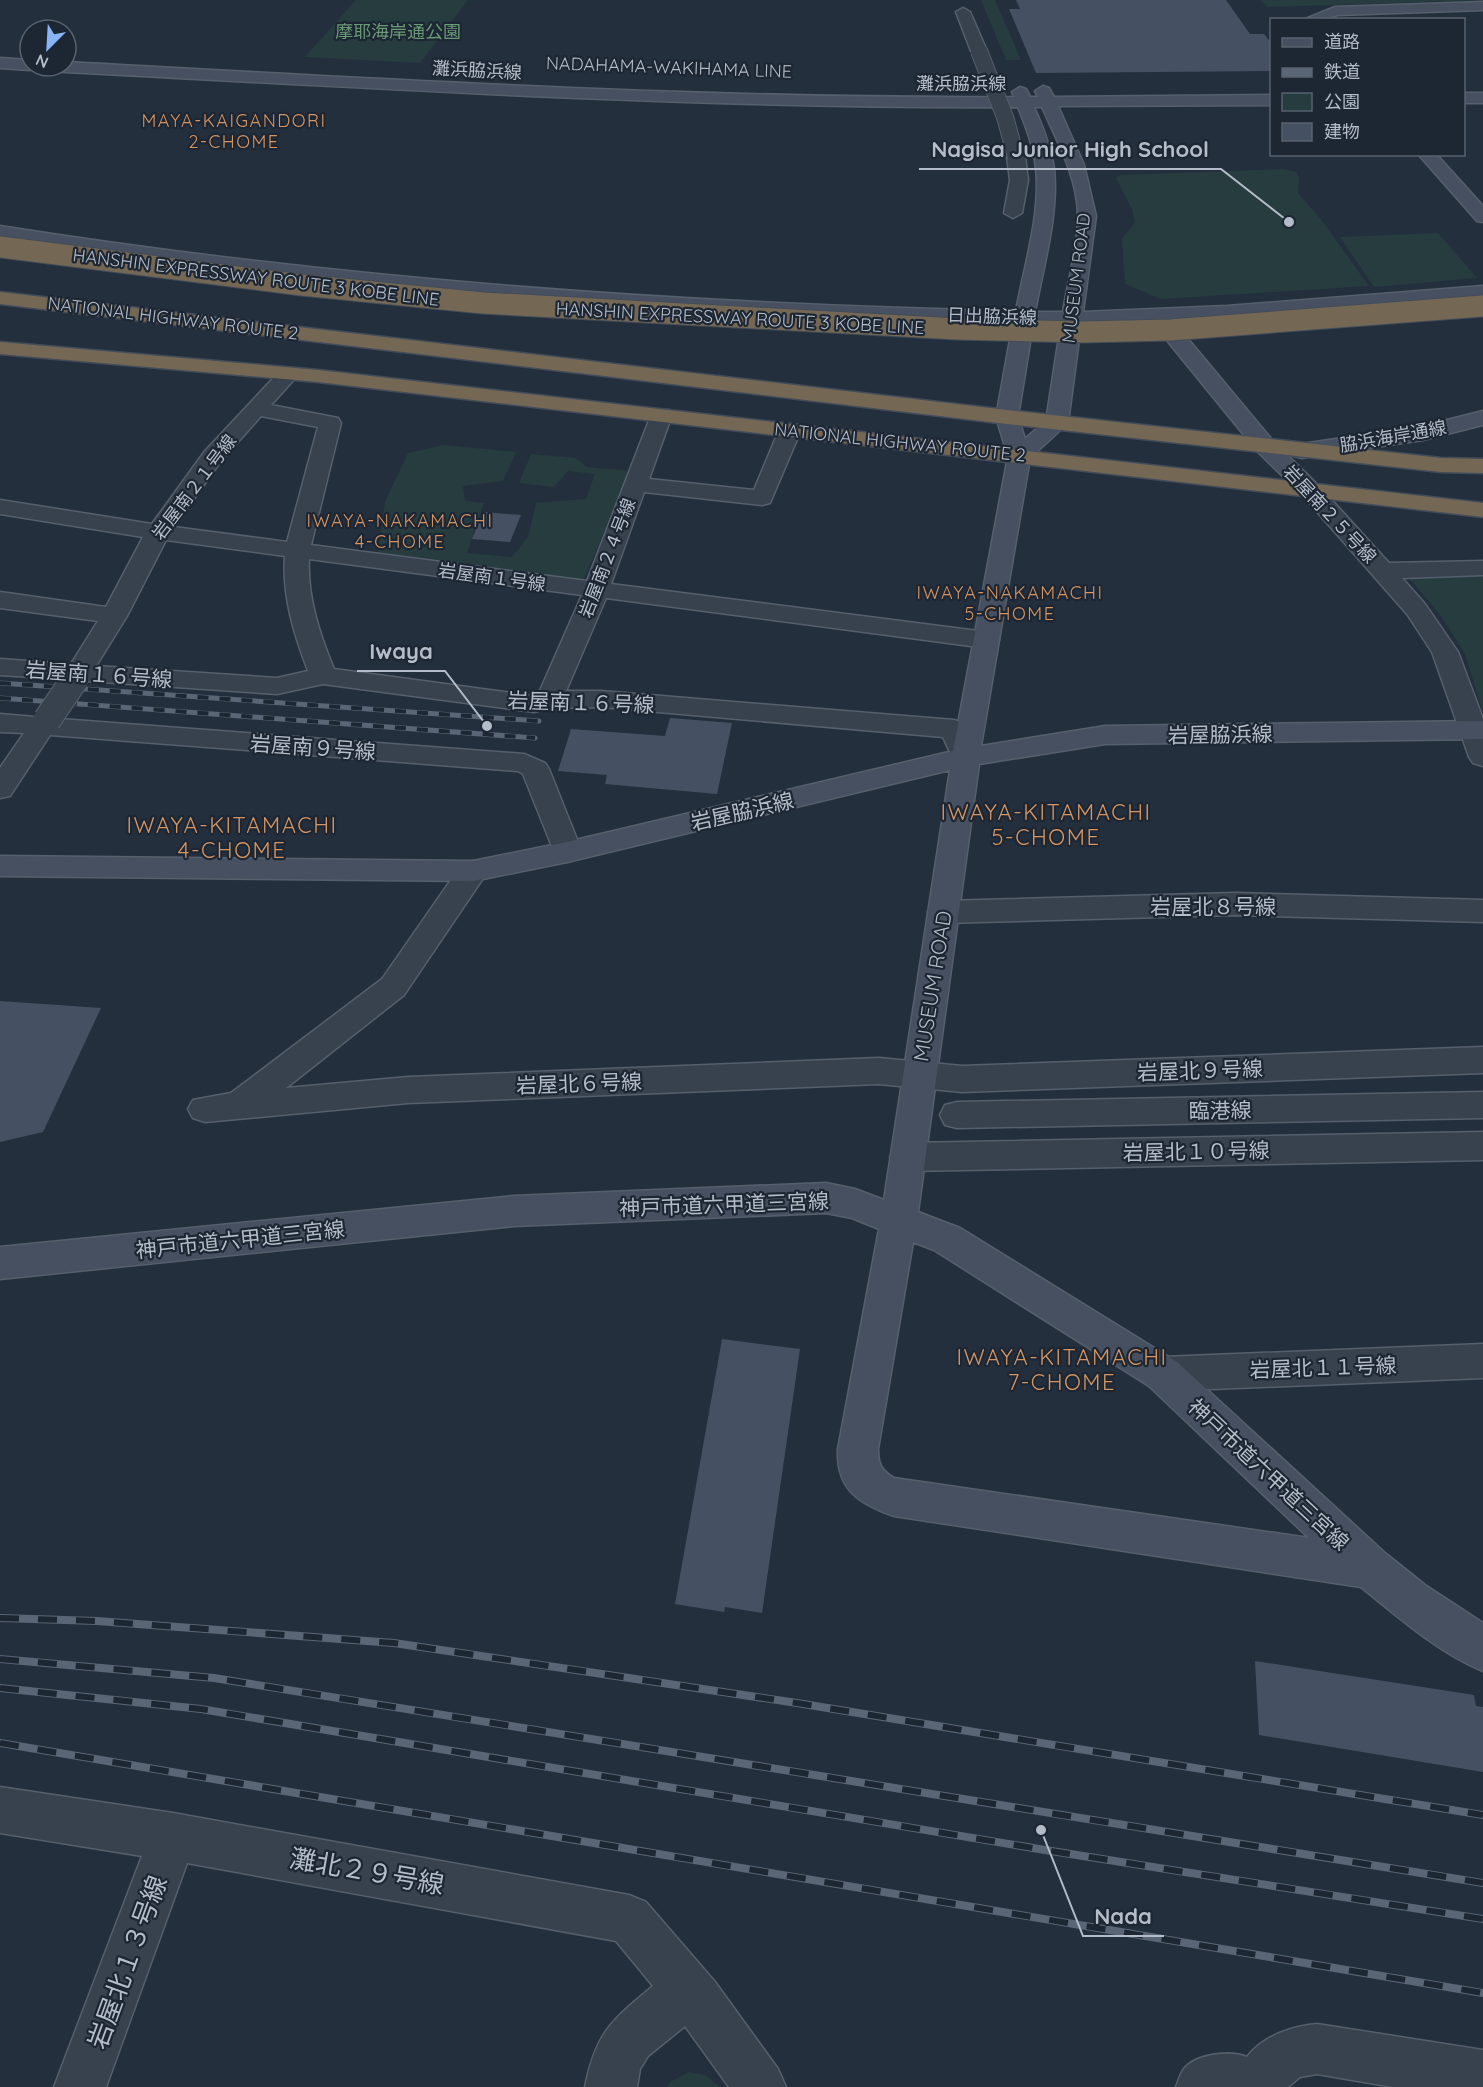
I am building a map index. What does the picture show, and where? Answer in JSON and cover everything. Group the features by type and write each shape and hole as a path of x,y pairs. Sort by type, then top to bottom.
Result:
{"highway":[{"name":"HANSHIN EXPRESSWAY ROUTE 3 KOBE LINE","path":"0,247 471,302 653,315 956,329 1111,332 1212,329 1483,306"},
{"name":"HANSHIN EXPRESSWAY ROUTE 3 KOBE LINE","path":"0,259 492,316 902,339 1048,344 1196,341 1483,319"},
{"name":"NATIONAL HIGHWAY ROUTE 2","path":"0,298 1302,451 1441,465 1483,466"},
{"name":"NATIONAL HIGHWAY ROUTE 2","path":"0,312 214,332 346,339"},
{"name":"NATIONAL HIGHWAY ROUTE 2","path":"5,343 318,376 1483,510"},
{"name":"NATIONAL HIGHWAY ROUTE 2","path":"5,343 237,358 318,376"}],"street":[{"path":"1316,18 1335,11 1483,6"},
{"path":"963,12 1005,117 1016,157 1019,180 1013,213"},
{"path":"2,58 18,56"},
{"path":"2,58 18,62"},
{"name":"NADAHAMA-WAKIHAMA LINE","path":"78,58 640,87 1022,97"},
{"name":"灘浜脇浜線","path":"78,68 679,99 1045,97"},
{"path":"1465,87 1483,87"},
{"path":"1045,97 1270,89"},
{"name":"MUSEUM ROAD","path":"1022,97 1040,144 1046,195 1007,417 1019,456 965,757 899,1220 857,1460 862,1477 871,1486 894,1497 1370,1568"},
{"path":"1045,97 1270,100"},
{"name":"MUSEUM ROAD","path":"1045,97 1072,149 1084,184 1087,216 1057,423"},
{"path":"1465,98 1483,98"},
{"path":"1428,156 1483,217"},
{"name":"日出脇浜線","path":"0,232 192,259 480,289 629,300 1025,317 1158,316 1483,292"},
{"name":"岩屋南２５号線","path":"1158,316 1265,446 1312,492 1416,609 1445,652 1477,730 1483,757"},
{"name":"岩屋南２１号線","path":"0,789 77,676 114,616 158,532 213,456 288,374"},
{"path":"256,409 330,423 298,550 300,599 309,640 323,676"},
{"name":"岩屋南２４号線","path":"549,700 596,591 661,415"},
{"name":"脇浜海岸通線","path":"1302,451 1423,433 1483,418"},
{"path":"1019,456 1057,423"},
{"path":"636,484 762,498 790,430"},
{"name":"岩屋南１号線","path":"0,507 158,532 596,591 986,640"},
{"path":"1382,571 1483,568"},
{"path":"0,600 114,616"},
{"name":"岩屋南１６号線","path":"0,667 77,676 277,686 323,676 534,704 549,700 601,699 954,729 965,757"},
{"name":"岩屋南９号線","path":"0,723 44,723 524,763 535,769 567,852"},
{"name":"岩屋脇浜線","path":"0,866 473,871 567,852 965,757 1106,735 1477,730"},
{"path":"240,1106 393,987 473,871"},
{"name":"岩屋北８号線","path":"943,912 1236,904 1483,911"},
{"name":"岩屋北９号線","path":"918,1075 962,1079 1483,1060"},
{"name":"岩屋北６号線","path":"205,1109 408,1090 879,1071 918,1075"},
{"name":"臨港線","path":"957,1114 1483,1105"},
{"name":"岩屋北１０号線","path":"908,1157 1483,1146"},
{"name":"神戸市道六甲道三宮線","path":"0,1263 514,1211 826,1198 855,1204 947,1239 1163,1374 1370,1568 1410,1600 1483,1649"},
{"name":"岩屋北１１号線","path":"1163,1374 1483,1361"},
{"name":"灘北２９号線","path":"0,1810 173,1837 629,1919 697,2000 760,2087"},
{"name":"岩屋北１３号線","path":"80,2087 173,1837"},
{"path":"611,2087 616,2060 630,2038 673,2001 697,2000"},
{"path":"1202,2087 1221,2078 1239,2079 1256,2087 1275,2063 1301,2050 1317,2049 1483,2076"}],"green space":[{"name":"摩耶海岸通公園","path":"356,0 468,0 420,63 305,57"},
{"path":"981,0 995,0 1021,60 1006,60"},
{"path":"1261,0 1482,0 1267,7"},
{"path":"1283,169 1296,172 1299,179 1298,193 1323,222 1369,286 1161,299 1125,284 1122,239 1135,222 1132,209 1116,178 1121,175"},
{"path":"1438,233 1477,278 1374,287 1340,237"},
{"path":"444,445 516,452 503,481 463,486 465,501 484,503 467,553 512,557 528,537 536,503 586,499 595,474 568,471 554,487 519,483 531,454 575,458 587,467 631,471 582,583 378,554 385,502 408,453"},
{"path":"1483,572 1482,710 1465,654 1441,616 1405,573"},
{"path":"689,2072 705,2075 720,2087 667,2087 670,2082"}],"building":[{"path":"1016,0 1226,0 1250,34 1264,34 1270,42 1270,71 1036,73 1009,9 1020,9"},
{"path":"483,512 521,515 510,542 472,539"},
{"path":"670,718 732,723 717,794 605,784 607,775 558,771 571,729 665,736"},
{"path":"0,1001 101,1008 43,1132 0,1142"},
{"path":"722,1339 800,1349 762,1613 725,1607 724,1612 675,1604"},
{"path":"1255,1661 1474,1695 1476,1706 1483,1707 1483,1772 1259,1735"}],"railway":[{"path":"0,683 539,721"},
{"path":"0,698 535,738"},
{"path":"0,1618 97,1621 394,1643 797,1703 1483,1815"},
{"path":"0,1659 214,1678 1483,1883"},
{"path":"0,1688 201,1709 1045,1850 1483,1919"},
{"path":"0,1743 1483,1993"}],"place":[{"name":"Nagisa Junior High School","path":"1289,222"},
{"name":"Iwaya","path":"487,726"},
{"name":"Nada","path":"1041,1830"}],"district":[{"name":"MAYA-KAIGANDORI 2-CHOME","path":"234,130"},
{"name":"IWAYA-NAKAMACHI 4-CHOME","path":"400,530"},
{"name":"IWAYA-NAKAMACHI 5-CHOME","path":"1010,602"},
{"name":"IWAYA-KITAMACHI 5-CHOME","path":"1046,824"},
{"name":"IWAYA-KITAMACHI 4-CHOME","path":"232,838"},
{"name":"IWAYA-KITAMACHI 7-CHOME","path":"1062,1370"}]}
